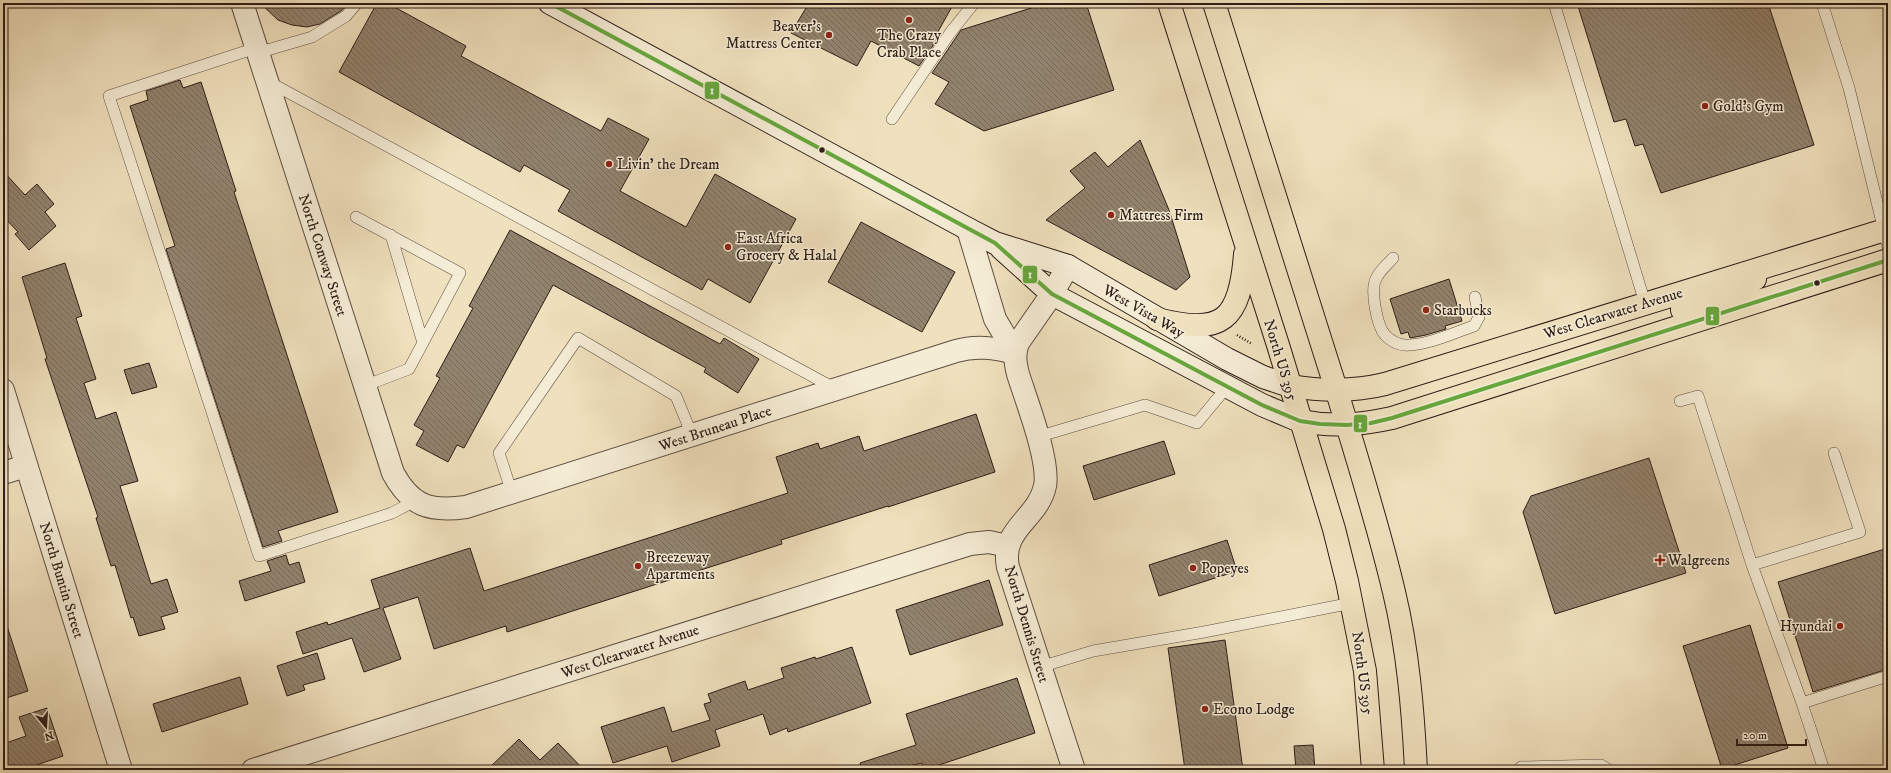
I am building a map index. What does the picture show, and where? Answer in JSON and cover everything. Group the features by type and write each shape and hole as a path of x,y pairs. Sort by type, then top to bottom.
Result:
{"main road":[{"name":"North US 395","path":"1170,3 1334,529 1352,603 1365,670 1373,770"},
{"path":"1214,3 1348,425 1394,593 1409,675 1414,724 1416,770"},
{"name":"West Clearwater Avenue","path":"1290,386 1336,391 1368,388 1385,384 1794,257 1886,235"},
{"path":"1157,318 1178,324 1195,326 1216,322 1225,316 1232,310 1238,298 1243,278 1246,245"},
{"path":"1659,333 1657,322 1662,317 1727,294 1794,257"},
{"path":"1300,421 1320,424 1348,425 1371,423 1392,418 1888,260"}],"street":[{"name":"North Conway Street","path":"242,3 393,473 402,489 415,501"},
{"name":"West Vista Way","path":"550,3 968,230 995,243 1068,266 1253,372 1290,386"},
{"path":"968,230 995,319 1015,353"},
{"name":"West Vista Way","path":"995,243 1052,294 1262,405 1300,421"},
{"path":"1015,353 1018,342 1052,294 1068,266"},
{"name":"West Bruneau Place","path":"415,501 430,507 445,510 466,507 964,348 985,347 1015,353"},
{"name":"North Dennis Street","path":"1015,353 1018,374 1037,437 1046,474 1043,492 1035,508 1014,532 1008,546 1008,567 1074,770"},
{"name":"North Buntin Street","path":"3,390 122,770"},
{"path":"3,473 26,466"},
{"name":"West Clearwater Avenue","path":"253,770 970,544 989,542 1008,546"}],"lane":[{"path":"358,3 346,16 312,37 257,50 109,96 259,556 392,513 415,501"},
{"path":"892,119 950,33 974,3"},
{"path":"1554,3 1645,303"},
{"path":"1822,3 1849,88 1886,235"},
{"path":"267,81 836,390"},
{"path":"356,217 460,273 410,369 364,386"},
{"path":"391,235 423,344"},
{"path":"1393,258 1376,278 1373,288 1373,302 1384,334 1393,342 1408,345 1426,343 1474,326 1479,317 1475,297"},
{"path":"512,493 499,453 578,338 676,396 692,435"},
{"path":"1037,437 1145,405 1197,423 1227,387"},
{"path":"1680,401 1698,396 1752,565 1824,770"},
{"path":"1752,565 1860,532 1834,453"},
{"path":"1040,667 1093,651 1204,632 1352,603"},
{"path":"1802,704 1888,676"},
{"path":"1521,767 1601,765 1609,770"}],"path":[{"path":"1231,332 1252,344"}],"building":[{"path":"260,3 348,3 341,11 320,24 307,27 292,25 278,20"},
{"path":"377,3 387,3 466,46 461,56 601,131 608,118 649,139 620,191 686,227 715,174 796,219 750,303 708,279 702,290 558,211 570,190 524,165 520,172 339,72"},
{"path":"809,3 954,3 934,39 939,37 919,66 871,41 857,66 791,33"},
{"path":"1047,3 1086,3 1114,90 984,131 935,104 949,82 932,73 961,30"},
{"path":"1577,3 1768,3 1814,145 1661,193 1643,144 1635,146 1626,119 1614,122"},
{"path":"180,80 183,88 201,82 236,191 234,192 338,512 278,531 282,541 263,547 166,249 175,246 130,106 148,100 146,91"},
{"name":"Mattress Firm","path":"1140,140 1169,210 1190,277 1176,290 1046,220 1085,188 1070,171 1095,152 1108,167"},
{"path":"3,171 25,195 37,184 54,204 45,212 56,226 29,250 15,234 18,232 3,216"},
{"path":"861,222 955,272 922,332 828,282"},
{"path":"510,230 720,344 724,338 759,359 738,393 704,372 706,368 553,285 464,448 457,445 448,462 416,445 424,431 414,425 440,378 436,376 473,308 469,306"},
{"path":"65,263 82,316 76,318 96,379 84,383 96,419 116,412 138,481 120,486 151,584 167,579 178,612 161,617 165,629 139,636 133,617 131,618 115,565 111,566 96,518 98,517 45,359 47,358 22,277"},
{"name":"Starbucks","path":"1449,279 1462,321 1445,326 1446,329 1426,335 1410,338 1408,332 1401,334 1390,299"},
{"path":"149,363 157,387 132,394 124,370"},
{"path":"976,414 995,472 781,540 782,544 507,632 506,626 434,649 418,597 383,608 401,659 364,672 352,638 303,654 296,632 327,622 328,625 380,608 371,580 470,548 484,591 788,493 776,457 818,443 820,449 859,436 864,451"},
{"path":"1164,441 1175,474 1094,500 1083,466"},
{"name":"Walgreens","path":"1649,458 1686,573 1555,614 1523,512 1531,496"},
{"name":"Popeyes","path":"1227,540 1237,571 1159,596 1149,565"},
{"name":"Hyundai","path":"1888,548 1888,669 1813,692 1778,582"},
{"path":"286,555 289,565 299,562 305,582 245,601 239,581 271,571 267,561"},
{"path":"989,580 1003,625 910,655 896,610"},
{"path":"1750,625 1788,748 1722,769 1683,646"},
{"path":"3,626 7,626 28,691 3,699"},
{"name":"Econo Lodge","path":"1225,640 1243,770 1185,770 1168,648"},
{"path":"852,647 871,703 788,732 787,728 770,735 763,714 715,730 720,746 672,762 667,746 613,763 601,727 664,707 672,732 710,720 704,704 711,702 708,694 745,681 748,690 784,678 781,668 815,657 816,659"},
{"path":"317,653 325,679 303,685 305,690 287,696 277,666"},
{"path":"240,677 248,704 162,732 153,704"},
{"path":"1017,678 1035,733 924,770 922,763 892,770 862,770 860,763 916,745 906,714"},
{"path":"47,708 63,756 22,770 3,770 3,744 26,736 19,717"},
{"path":"519,739 540,760 558,743 584,770 487,770"},
{"path":"1313,745 1315,770 1296,770 1294,746"}],"transit line":[{"name":"1","path":"550,3 995,243 1052,294 1262,405 1300,421 1320,424 1347,425 1371,423 1392,418 1888,260"}],"place":[{"name":"The Crazy Crab Place","path":"909,20"},
{"name":"Beaver's Mattress Center","path":"829,35"},
{"name":"Gold's Gym","path":"1705,106"},
{"name":"Livin' the Dream","path":"609,164"},
{"name":"Mattress Firm","path":"1111,215"},
{"name":"East Africa Grocery & Halal","path":"728,247"},
{"name":"Starbucks","path":"1426,310"},
{"name":"Walgreens","path":"1660,560"},
{"name":"Breezeway Apartments","path":"638,566"},
{"name":"Popeyes","path":"1193,568"},
{"name":"Hyundai","path":"1840,626"},
{"name":"Econo Lodge","path":"1205,709"}]}
